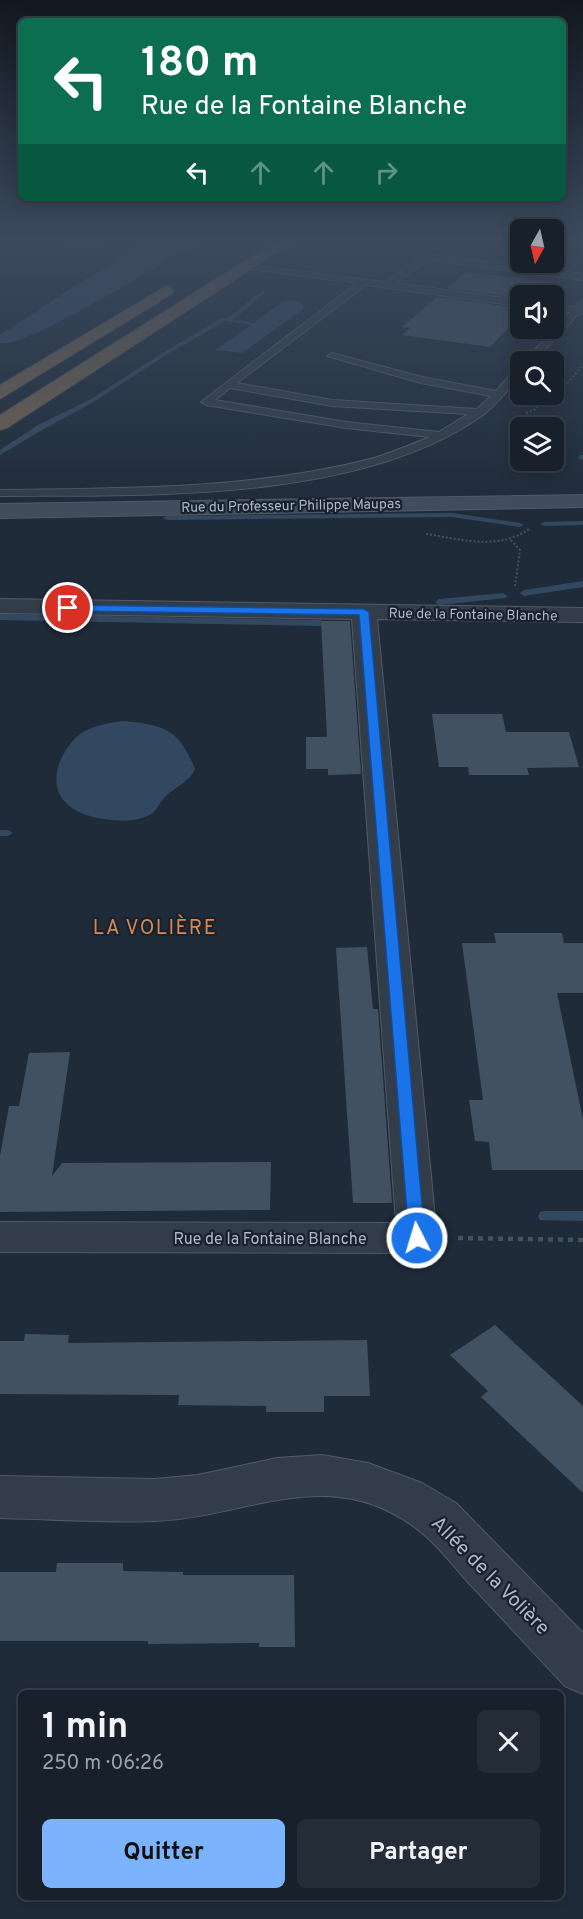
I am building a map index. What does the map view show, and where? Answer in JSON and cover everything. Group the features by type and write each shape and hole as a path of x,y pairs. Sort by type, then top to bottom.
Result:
{"highway":[{"path":"0,393 100,332"},
{"path":"0,424 145,332"}],"street":[{"name":"Rue du Professeur Philippe Maupas","path":"0,511 582,498"},
{"name":"Rue de la Fontaine Blanche","path":"0,606 583,615"},
{"name":"Rue de la Fontaine Blanche","path":"0,1237 417,1238 364,612"},
{"name":"Allée de la Volière","path":"0,1497 155,1500 198,1496 277,1478 322,1475 368,1483 406,1498 439,1518 583,1669"}],"lane":[{"path":"299,332 206,402 346,425 441,435"},
{"path":"539,351 558,332"},
{"path":"332,356 421,380 498,393"},
{"path":"0,493 207,487 335,470 387,457 441,435 480,412 510,380"},
{"path":"228,385 332,403 480,412"}],"path":[{"path":"564,387 583,365"},
{"path":"526,413 536,409 537,405"},
{"path":"510,540 520,550 513,599 516,614"},
{"path":"417,1238 583,1240"}],"water":[{"path":"5,332 39,332 15,341 0,343 0,335"},
{"path":"242,332 272,332 242,353 216,350"},
{"path":"124,721 161,728 177,738 195,769 193,773 164,798 153,812 142,818 111,820 77,811 61,798 57,788 56,777 63,756 73,740 90,728"}],"building":[{"path":"406,332 505,332 490,347 402,335"},
{"path":"321,621 350,621 361,774 328,775 328,769 306,769 306,737 327,737"},
{"path":"432,714 502,714 506,732 569,732 579,767 527,768 529,775 469,775 468,767 439,767"},
{"path":"494,933 562,933 564,943 583,943 583,993 557,993 583,1120 583,1170 492,1170 489,1142 475,1141 469,1100 483,1100 462,943 496,943"},
{"path":"367,947 373,1009 378,1009 392,1203 353,1203 336,948"},
{"path":"70,1052 52,1176 62,1163 271,1162 270,1210 0,1212 0,1156 9,1106 19,1106 29,1053"},
{"path":"495,1325 583,1406 583,1493 481,1397 488,1391 450,1355"},
{"path":"25,1334 69,1335 68,1343 367,1340 370,1396 324,1396 324,1412 266,1412 266,1406 178,1405 179,1395 0,1394 0,1341 24,1341"},
{"path":"57,1563 123,1563 123,1571 183,1572 183,1575 294,1575 295,1647 259,1647 259,1643 148,1644 148,1641 0,1641 0,1572 56,1572"}],"waterway":[{"path":"0,453 41,427 93,400 203,332"},
{"path":"167,518 452,515 520,525"},
{"path":"544,524 583,523"},
{"path":"524,593 583,584"},
{"path":"439,602 503,596"},
{"path":"0,617 321,623"},
{"path":"0,833 8,833"},
{"path":"545,1216 583,1216"}],"district":[{"name":"LA VOLIÈRE","path":"155,927"}],"route":[{"path":"68,608 364,612 417,1238"}]}
